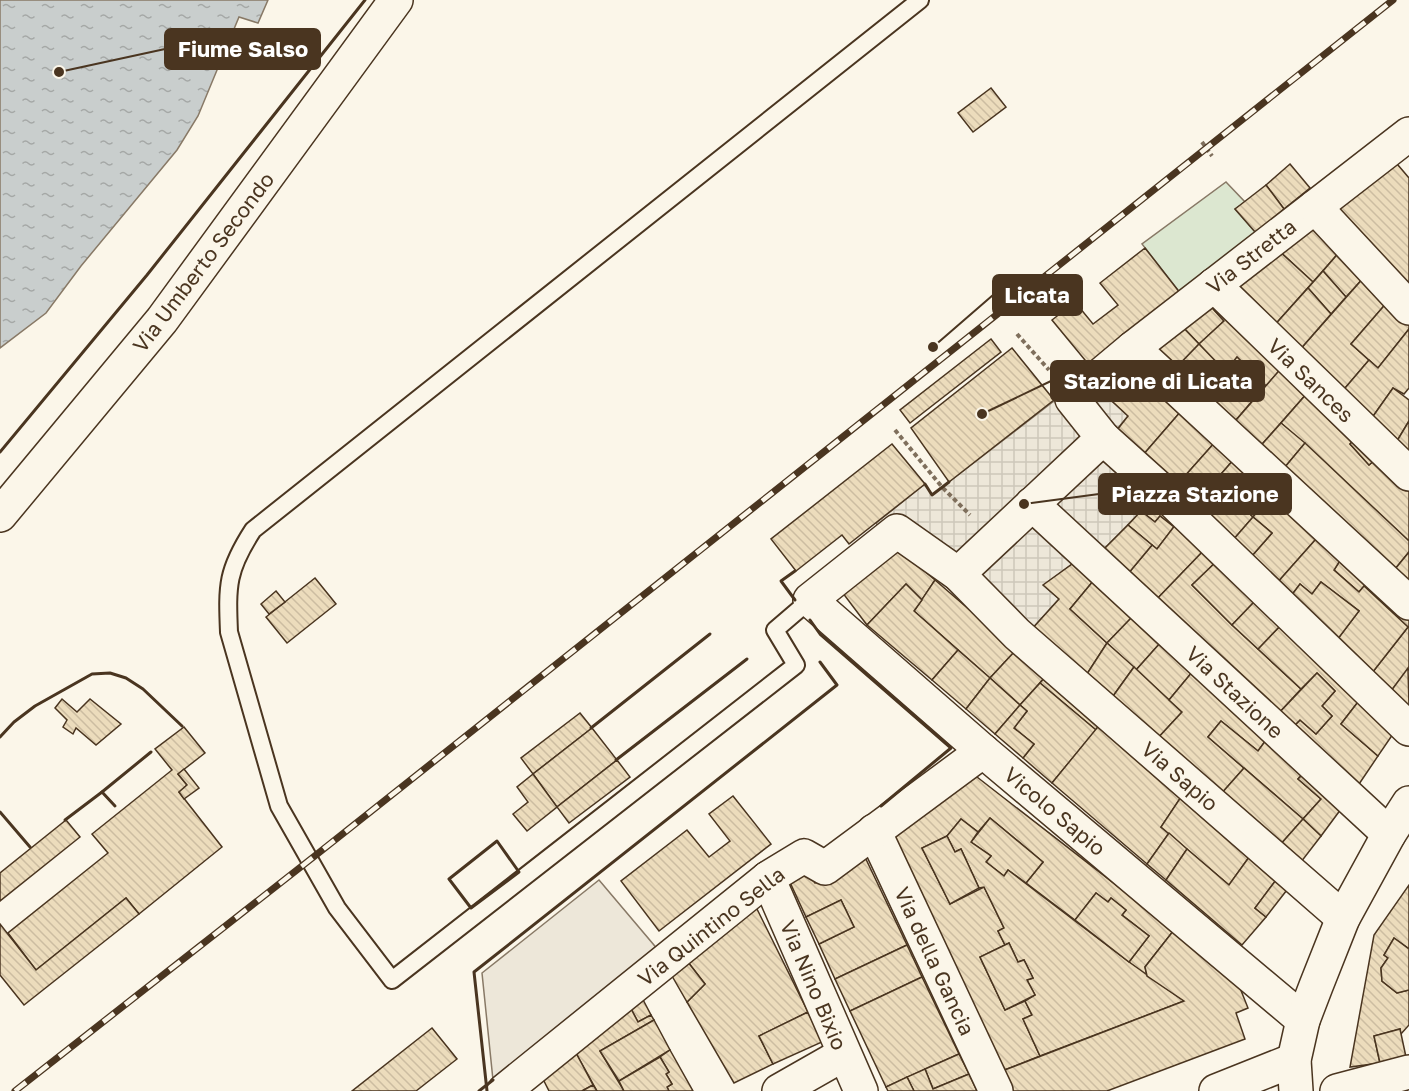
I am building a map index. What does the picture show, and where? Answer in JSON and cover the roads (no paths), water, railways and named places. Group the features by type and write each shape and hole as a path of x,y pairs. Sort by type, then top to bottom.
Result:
{"street":[{"name":"Via Umberto Secondo","path":"0,515 162,320 396,0"},
{"name":"Via Stretta","path":"1103,438 1084,390 1133,348 1315,207 1404,146"},
{"path":"1315,207 1409,308"},
{"name":"Via Sances","path":"1214,285 1409,474"},
{"path":"1133,348 1409,603"},
{"path":"958,574 1103,438 1162,491 1409,729"},
{"name":"Via Stazione","path":"1032,504 1389,834"},
{"name":"Via Sapio","path":"810,600 897,531 958,574 1017,634 1343,918"},
{"name":"Vicolo Sapio","path":"810,600 983,751 1303,1020"},
{"name":"Via Quintino Sella","path":"504,1091 768,878 804,856 825,868 983,751"},
{"path":"1216,1091 1295,1075 1303,1020 1343,918 1389,834 1409,803"},
{"name":"Via della Gancia","path":"874,831 996,1091"},
{"name":"Via Nino Bixio","path":"768,878 861,1091"},
{"path":"779,1091 843,1054"},
{"path":"1337,1091 1409,1072"}],"lane":[{"path":"810,600 775,630 796,666 392,980 337,908 279,806 229,632 228,607 229,578 238,553 253,530 920,0"}],"water":[{"path":"0,0 268,0 258,23 239,17 198,116 177,150 81,266 46,313 0,348"}],"railway":[{"path":"15,1091 316,855 1393,0"}],"place":[{"name":"Fiume Salso","path":"59,72"},
{"name":"Licata","path":"933,347"},
{"name":"Stazione di Licata","path":"982,414"},
{"name":"Piazza Stazione","path":"1024,504"}]}
